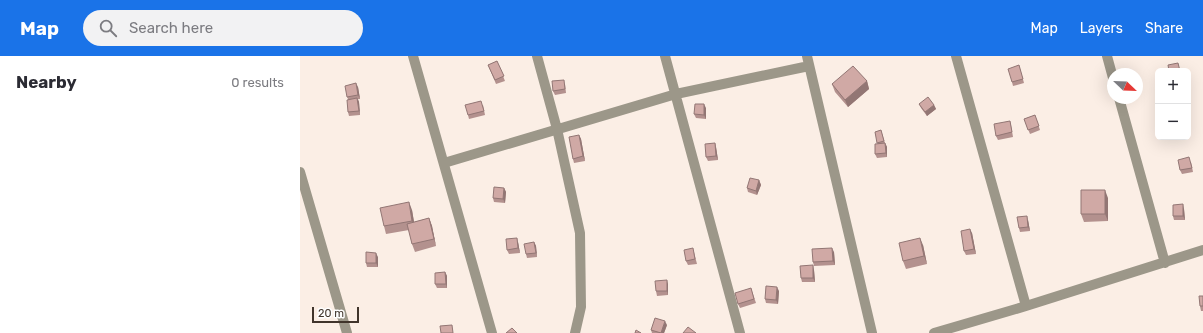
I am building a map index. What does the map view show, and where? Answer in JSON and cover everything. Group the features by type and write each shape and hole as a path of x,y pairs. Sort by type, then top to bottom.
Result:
{"street":[{"path":"413,56 492,333"},
{"path":"537,56 557,129 580,233 581,307 574,333"},
{"path":"665,56 740,333"},
{"path":"956,56 1026,306"},
{"path":"1107,56 1110,68"},
{"path":"444,163 676,94 808,61 872,333"},
{"path":"1121,104 1165,263"},
{"path":"300,172 303,193 347,333"},
{"path":"934,333 1026,306 1203,250"}],"building":[{"path":"497,61 504,76 495,80 488,65"},
{"path":"1178,63 1179,68 1168,68 1168,65"},
{"path":"1019,65 1023,79 1012,82 1008,69"},
{"path":"853,66 867,81 845,100 832,84"},
{"path":"564,80 565,89 553,91 552,81"},
{"path":"356,83 358,95 347,97 345,86"},
{"path":"928,97 934,105 925,112 919,104"},
{"path":"357,98 359,111 348,112 347,100"},
{"path":"481,101 484,111 468,115 465,105"},
{"path":"695,104 704,104 704,115 694,114"},
{"path":"1035,115 1039,126 1028,130 1024,119"},
{"path":"1010,121 1012,132 996,136 994,124"},
{"path":"881,130 884,141 877,143 875,132"},
{"path":"579,135 583,156 573,159 569,137"},
{"path":"715,143 716,156 706,157 705,144"},
{"path":"885,143 886,153 875,154 875,144"},
{"path":"1189,157 1192,168 1180,170 1178,160"},
{"path":"750,178 759,180 756,191 747,188"},
{"path":"494,187 504,188 503,199 493,198"},
{"path":"1081,190 1105,190 1105,214 1081,214"},
{"path":"409,202 412,221 384,226 380,208"},
{"path":"1183,204 1183,216 1173,216 1173,205"},
{"path":"1027,216 1028,227 1019,228 1017,217"},
{"path":"429,218 434,239 412,244 407,224"},
{"path":"970,229 974,249 964,251 961,231"},
{"path":"517,238 518,248 507,250 506,239"},
{"path":"920,238 924,256 903,261 899,243"},
{"path":"534,242 536,253 526,254 524,244"},
{"path":"693,248 695,259 686,261 684,250"},
{"path":"832,248 833,261 813,262 812,249"},
{"path":"366,252 376,253 376,263 366,263"},
{"path":"813,265 813,278 801,278 800,266"},
{"path":"445,272 446,284 435,284 435,273"},
{"path":"667,280 667,291 656,291 655,281"},
{"path":"766,286 777,287 776,300 765,299"},
{"path":"751,288 754,299 738,304 735,293"},
{"path":"1199,296 1203,296 1203,306 1200,306"},
{"path":"655,318 665,321 661,333 651,330"},
{"path":"452,325 453,333 441,333 440,326"},
{"path":"688,327 696,333 683,333"},
{"path":"512,328 517,333 506,333"}]}
